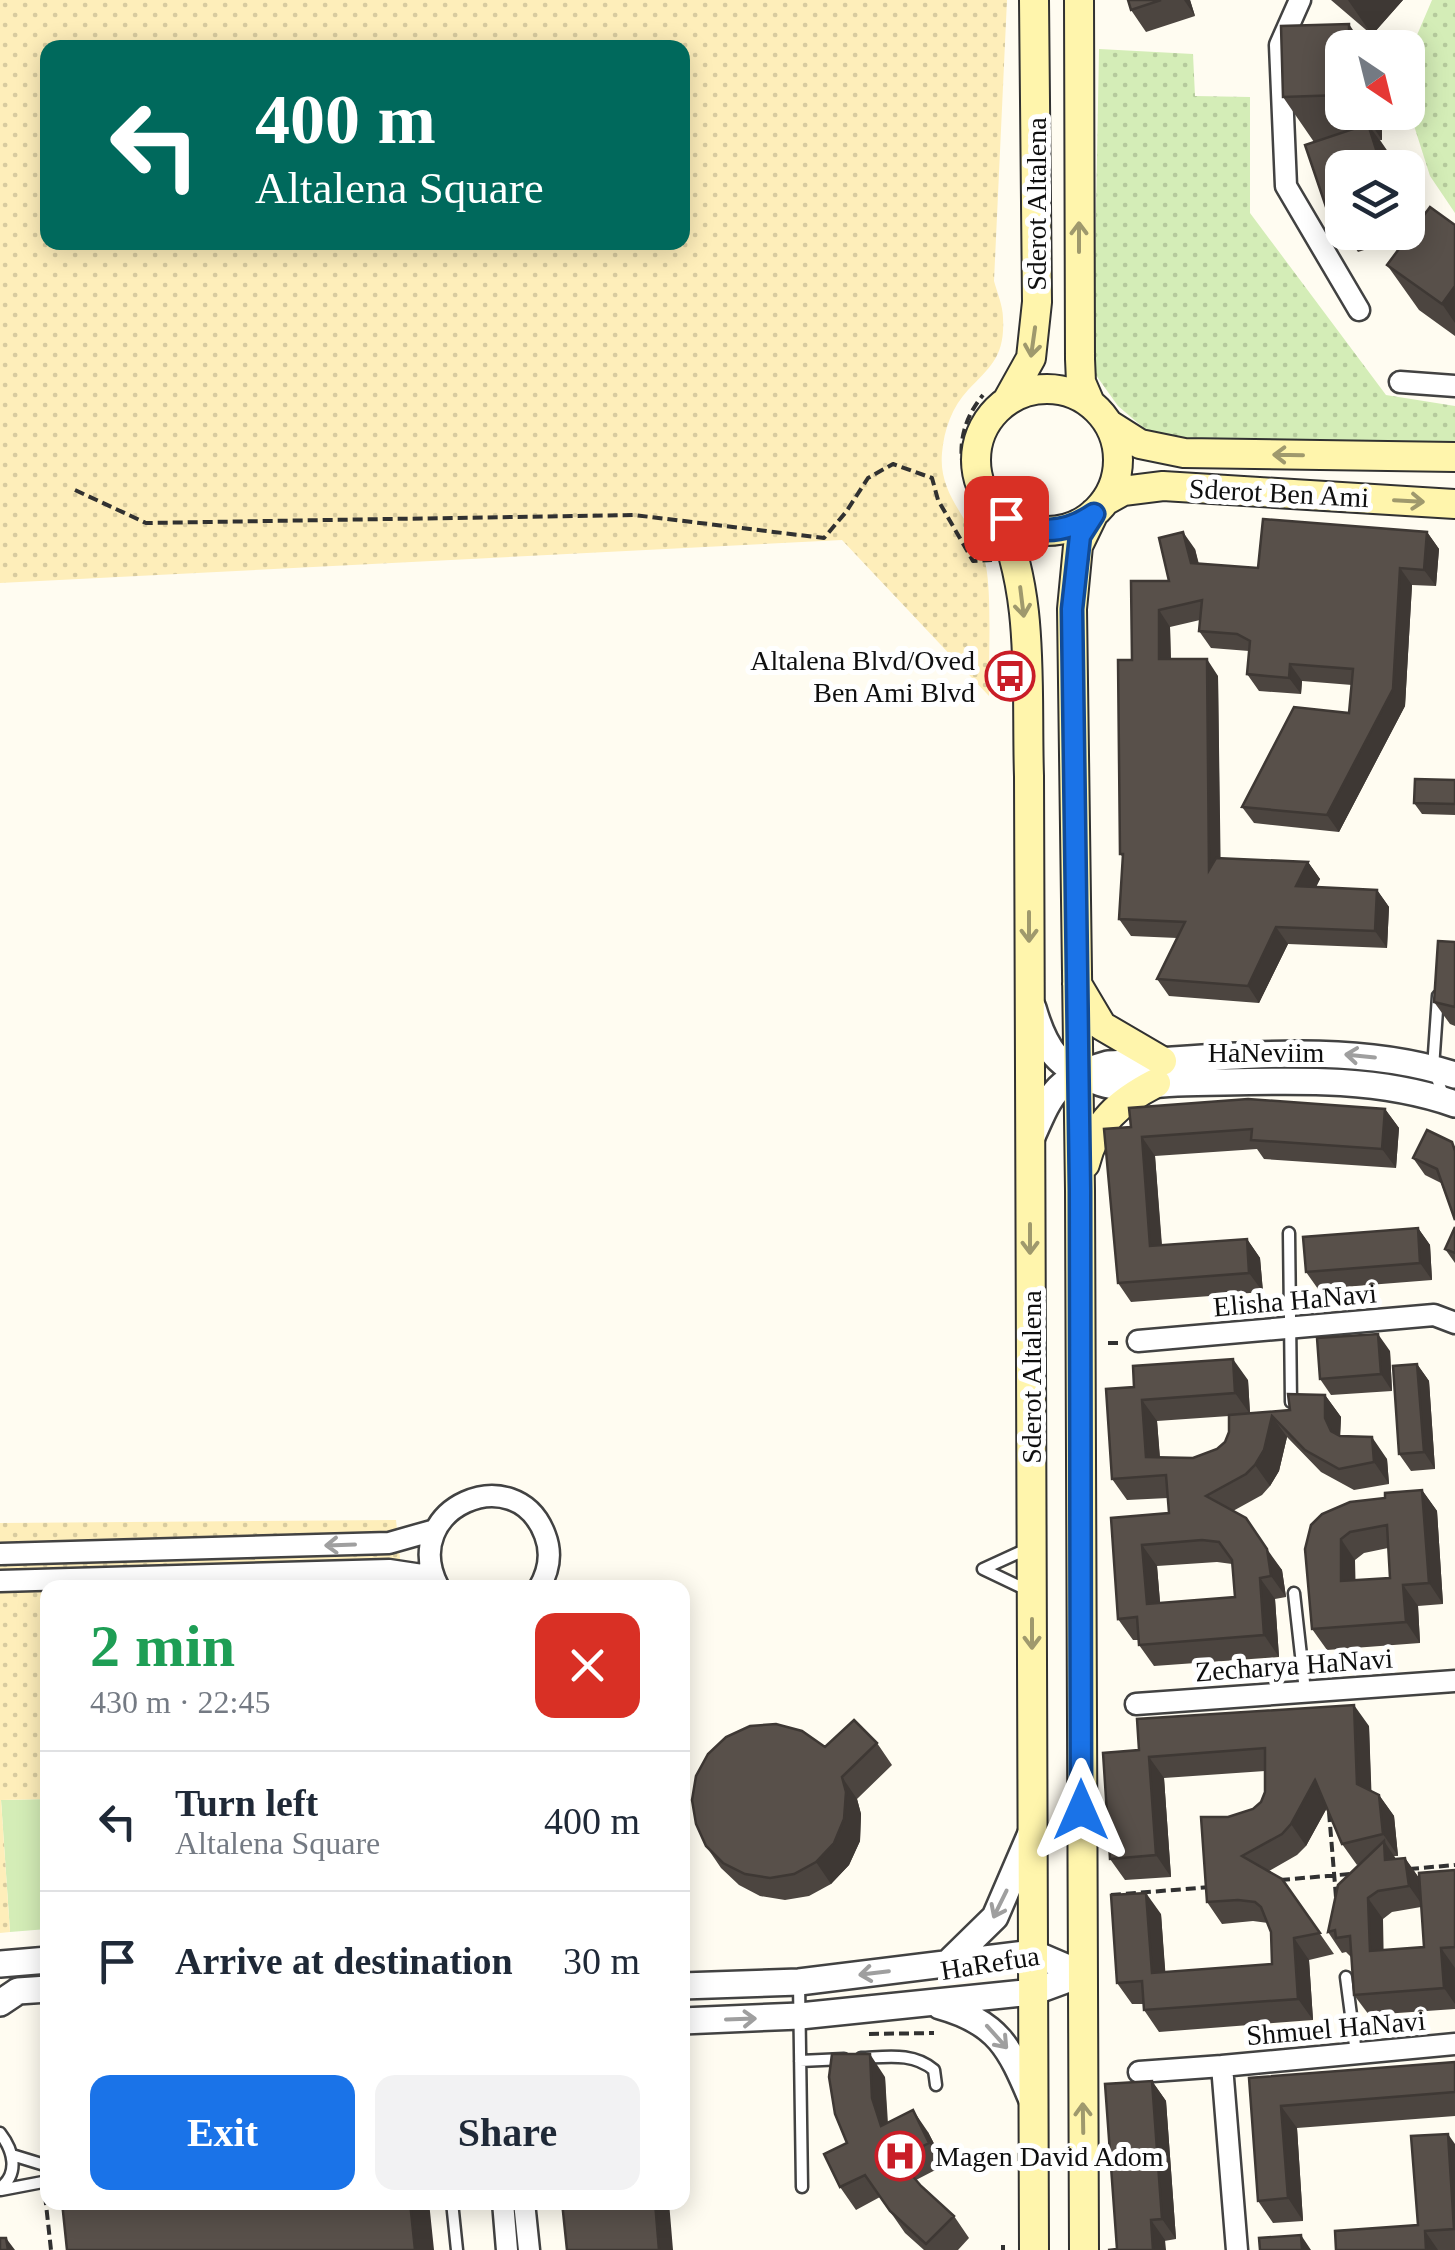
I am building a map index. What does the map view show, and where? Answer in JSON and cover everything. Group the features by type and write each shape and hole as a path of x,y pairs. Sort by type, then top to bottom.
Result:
{"main road":[{"name":"Sderot Altalena","path":"1008,401 1031,358 1037,302 1034,0"},
{"name":"Sderot Altalena","path":"1079,0 1080,359 1081,382 1090,403"},
{"path":"1034,390 1064,390 1090,403 1110,425 1118,450 1116,477 1099,507 1070,527 1044,531 1018,525 996,509 981,486 976,460 988,421 1008,401 1034,390"},
{"name":"Sderot Ben Ami","path":"1110,425 1140,444 1184,453 1455,457"},
{"name":"Sderot Ben Ami","path":"1099,507 1122,492 1163,486 1455,504"},
{"name":"Sderot Altalena","path":"1084,2250 1080,1190 1072,609 1080,536 1099,507"},
{"name":"Sderot Altalena","path":"996,509 1016,559 1024,608 1030,994 1034,2250"},
{"path":"1075,979 1102,1026 1159,1072 1104,1119 1087,1157 1080,1190"}],"street":[{"path":"1300,0 1280,45 1286,186 1359,310"},
{"path":"1400,382 1455,386"},
{"path":"1030,994 1049,1049 1059,1062 1077,1073 1052,1092 1030,1141"},
{"name":"HaNeviim","path":"1077,1073 1107,1086 1159,1072 1340,1054 1444,1072"},
{"name":"HaNeviim","path":"1159,1072 1368,1084 1451,1102"},
{"name":"Elisha HaNavi","path":"1138,1341 1434,1315 1455,1323"},
{"path":"436,1580 430,1555 436,1530 450,1510 472,1498 496,1496 519,1504 535,1516 548,1542 543,1580"},
{"path":"0,1554 389,1543 436,1530"},
{"path":"0,1581 389,1570 422,1574 431,1580"},
{"name":"Zecharya HaNavi","path":"1136,1704 1455,1681"},
{"path":"948,1964 995,1917 1032,1831"},
{"name":"HaRefua","path":"690,1986 799,1982 1033,1953 1082,1974"},
{"path":"0,1964 40,1961"},
{"name":"HaRefua","path":"690,2021 800,2016 1033,1992 1082,1974"},
{"path":"0,2004 18,1992 40,1990"},
{"path":"930,2003 962,2012 994,2032 1014,2056 1034,2104"},
{"name":"Shmuel HaNavi","path":"1139,2072 1455,2044"},
{"name":"Shmuel HaNavi","path":"1222,2066 1237,2250"},
{"path":"504,2210 508,2250"},
{"path":"525,2210 530,2250"}],"lane":[{"path":"1438,990 1444,1072 1439,1090 1451,1102"},
{"path":"1289,1232 1291,1402"},
{"path":"1032,1546 982,1569 1032,1592"},
{"path":"1294,1593 1305,1692"},
{"path":"1346,1977 1356,2053"},
{"path":"799,1982 802,2187"},
{"path":"800,2060 906,2056 934,2070 936,2084"},
{"path":"0,2133 12,2156 10,2179 0,2189"},
{"path":"12,2156 40,2164"},
{"path":"0,2189 40,2182"},
{"path":"453,2210 456,2250"}],"path":[{"path":"76,490 146,523 634,515 824,538 868,478 893,464 932,478 938,500 973,561 1016,559"},
{"path":"1328,1802 1337,1910"},
{"path":"1403,1870 1455,1865"},
{"path":"1278,1881 1352,1874"},
{"path":"1111,1895 1222,1886"},
{"path":"862,2034 934,2033"},
{"path":"48,2210 51,2250"}],"green space":[{"path":"1432,0 1455,0 1455,213 1430,176 1425,150 1415,130 1425,130 1425,30 1419,30"},
{"path":"1099,49 1193,54 1195,96 1250,97 1250,213 1386,395 1455,406 1455,446 1196,440 1152,435 1118,406 1093,371"},
{"path":"40,1799 40,1930 10,1932 1,1800"}],"sand":[{"path":"0,0 1007,0 994,281 1003,313 1002,342 990,367 953,411 942,453 945,482 979,544 987,571 989,696 842,540 0,583"},
{"path":"396,1520 402,1580 40,1580 40,1799 1,1800 10,1932 0,1933 0,1523"}],"building":[{"path":"1128,0 1161,0 1131,10"},
{"path":"1349,24 1349,30 1325,30 1325,96 1283,97 1281,26"},
{"path":"1350,130 1370,130 1376,150 1325,150 1325,204 1305,145"},
{"path":"1430,207 1455,225 1455,286 1442,304 1387,265 1398,250 1425,250 1425,214"},
{"path":"1263,519 1427,532 1424,570 1400,568 1393,689 1327,815 1242,807 1294,707 1349,713 1353,669 1290,664 1289,678 1247,674 1250,641 1237,634 1199,631 1202,600 1159,610 1159,659 1207,659 1209,870 1216,858 1308,862 1296,886 1377,890 1375,931 1276,927 1248,986 1157,979 1185,922 1119,919 1123,854 1118,660 1132,660 1131,581 1169,581 1159,538 1183,532 1191,563 1258,568"},
{"path":"1415,779 1455,780 1455,804 1414,803"},
{"path":"1438,941 1455,942 1455,1007 1434,1002"},
{"path":"1248,1099 1385,1109 1382,1149 1251,1140 1252,1129 1142,1137 1150,1246 1247,1239 1249,1273 1118,1283 1104,1129 1131,1127 1129,1108"},
{"path":"1427,1130 1452,1142 1455,1151 1455,1220 1437,1169 1413,1158"},
{"path":"1455,1227 1455,1253 1445,1249"},
{"path":"1418,1228 1420,1263 1306,1272 1303,1237"},
{"path":"1378,1334 1381,1374 1320,1379 1317,1338"},
{"path":"1233,1359 1235,1393 1142,1400 1146,1457 1193,1458 1217,1449 1229,1432 1229,1415 1290,1410 1288,1394 1325,1395 1325,1418 1331,1431 1340,1436 1372,1437 1374,1462 1339,1469 1305,1450 1272,1416 1264,1450 1255,1465 1206,1496 1246,1518 1267,1549 1271,1576 1260,1578 1264,1635 1139,1645 1137,1617 1118,1619 1111,1518 1169,1513 1166,1475 1112,1479 1106,1389 1134,1387 1133,1366","holes":["1219,1542 1232,1560 1235,1597 1147,1604 1142,1545"]},
{"path":"1417,1364 1424,1452 1399,1454 1393,1366"},
{"path":"1422,1490 1429,1583 1403,1585 1406,1622 1312,1629 1305,1549 1311,1525 1322,1514 1350,1502 1385,1498 1385,1493","holes":["1387,1525 1390,1578 1341,1581 1341,1539 1350,1532"]},
{"path":"1354,1705 1357,1784 1379,1795 1383,1834 1342,1844 1315,1780 1282,1834 1242,1856 1282,1879 1320,1933 1294,1938 1298,1999 1144,2010 1142,1981 1117,1983 1111,1895 1146,1893 1152,1973 1272,1964 1271,1932 1261,1907 1255,1902 1238,1900 1207,1902 1201,1817 1228,1817 1253,1809 1261,1802 1265,1792 1265,1748 1149,1757 1156,1855 1110,1859 1103,1753 1139,1750 1137,1719"},
{"path":"854,1720 877,1743 842,1777 846,1792 844,1819 834,1843 816,1862 794,1874 770,1878 745,1874 723,1863 706,1846 696,1824 692,1800 696,1776 708,1754 726,1737 750,1726 776,1724 802,1731 825,1747"},
{"path":"1384,1841 1385,1860 1405,1858 1409,1886 1378,1891 1368,1898 1370,1951 1424,1947 1419,1873 1455,1870 1455,1947 1441,1948 1444,1988 1354,1995 1350,1936 1336,1938 1335,1930 1328,1932 1338,1885"},
{"name":"Magen David Adom","path":"832,2054 870,2054 872,2098 881,2126 913,2110 929,2143 898,2159 954,2216 926,2244 890,2211 865,2175 840,2187 824,2154 847,2143 835,2114 829,2077"},
{"path":"1455,2062 1455,2092 1281,2106 1288,2198 1258,2201 1249,2078"},
{"path":"1152,2081 1162,2219 1151,2220 1153,2250 1108,2250 1117,2249 1105,2084"},
{"path":"1448,2134 1454,2229 1425,2231 1426,2250 1336,2250 1335,2231 1418,2225 1411,2136"},
{"path":"63,2210 411,2210 415,2250 67,2250"},
{"path":"563,2210 656,2210 659,2250 567,2250"},
{"path":"1301,2235 1302,2250 1260,2250 1259,2238"},
{"path":"0,2238 6,2238 8,2250 0,2250"}],"place":[{"name":"Altalena Blvd/Oved Ben Ami Blvd","path":"1010,676"},
{"name":"Magen David Adom","path":"900,2156"}],"route":[{"path":"1006,518 1044,531 1070,527 1094,514 1080,536 1072,609 1080,1190 1081,1810"}]}
